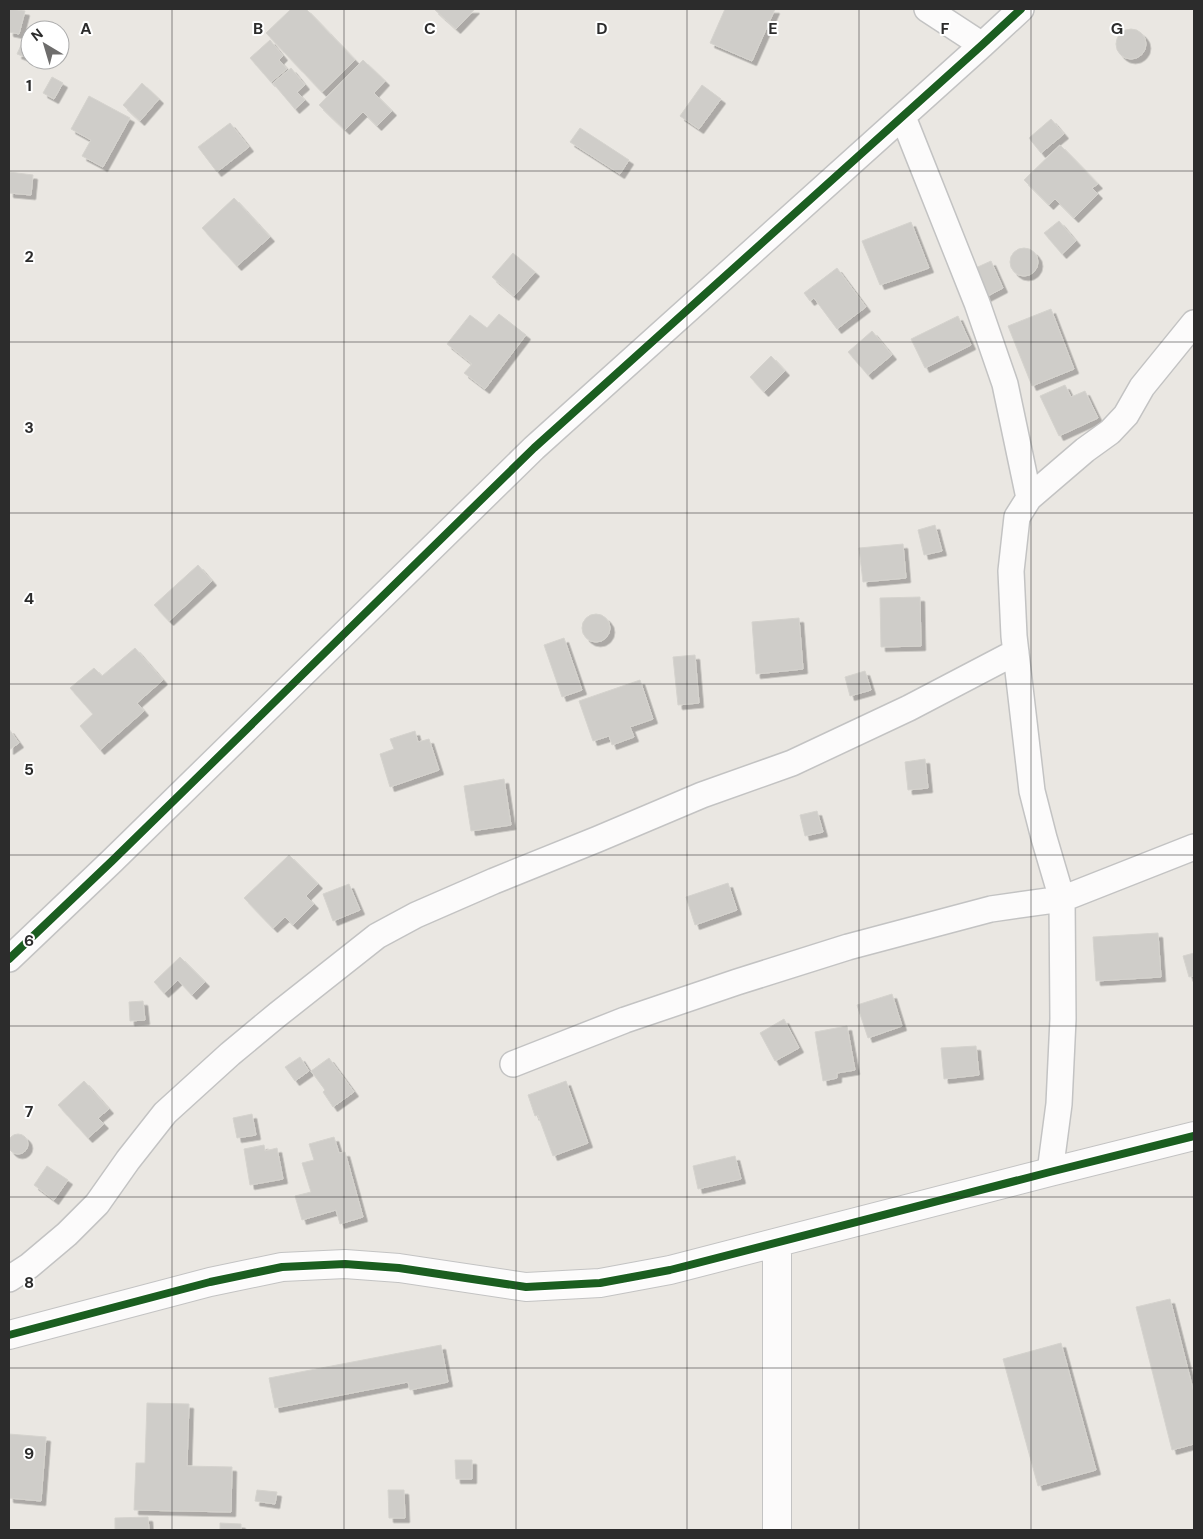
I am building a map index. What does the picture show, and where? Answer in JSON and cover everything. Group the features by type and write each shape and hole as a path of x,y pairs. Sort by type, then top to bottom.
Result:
{"street":[{"path":"927,9 982,46"},
{"path":"9,959 112,861 534,448 1021,9"},
{"path":"903,117 977,303 1005,384 1029,498"},
{"path":"1050,1172 1059,1104 1063,1019 1062,899 1032,791 1016,652 1011,571 1017,517 1029,498 1079,455 1110,432 1126,414 1142,387 1161,361 1194,323"},
{"path":"9,1279 29,1266 67,1234 96,1204 165,1113 324,976 377,936 416,914 494,881 702,795 792,763 909,708 1016,652"},
{"path":"513,1064 633,1017 736,982 848,947 991,909 1062,899 1194,847"},
{"path":"9,1335 210,1282 282,1266 345,1264 398,1268 526,1287 600,1283 670,1270 1194,1136"},
{"path":"777,1530 778,1243"}],"building":[{"path":"9,9 25,11 23,20 20,20 19,34 9,32"},
{"path":"291,9 306,9 355,60 322,92 266,33"},
{"path":"434,9 475,9 456,29"},
{"path":"725,9 775,9 752,61 710,43"},
{"path":"1131,29 1137,30 1145,38 1145,50 1137,58 1131,59 1125,58 1117,50 1116,44 1117,38 1125,30"},
{"path":"270,40 283,56 279,60 287,69 271,82 250,58"},
{"path":"363,60 385,81 374,93 392,111 377,126 363,112 345,130 319,105"},
{"path":"291,68 305,85 297,92 305,100 295,109 273,83"},
{"path":"52,77 63,83 54,99 43,93"},
{"path":"142,83 159,99 140,121 123,105"},
{"path":"702,85 721,99 699,129 680,116"},
{"path":"89,96 130,118 103,167 82,156 91,140 71,129"},
{"path":"1051,119 1064,134 1041,153 1029,138"},
{"path":"230,123 249,147 217,172 198,147"},
{"path":"580,128 629,160 620,174 570,142"},
{"path":"1060,145 1098,184 1092,188 1098,194 1074,218 1055,199 1049,205 1024,180"},
{"path":"9,172 33,175 31,195 9,193"},
{"path":"234,198 270,237 237,266 202,228"},
{"path":"1059,221 1076,241 1062,254 1044,233"},
{"path":"911,222 929,268 880,285 862,241"},
{"path":"1024,248 1034,252 1038,262 1034,272 1024,276 1014,272 1010,262 1014,252"},
{"path":"513,253 535,272 514,296 492,277"},
{"path":"991,261 1003,288 984,298 971,270"},
{"path":"837,268 866,307 837,329 814,298 810,301 804,293"},
{"path":"1051,309 1074,369 1032,386 1008,326"},
{"path":"499,314 526,335 485,389 464,373 472,364 447,344 470,315 487,328"},
{"path":"958,316 971,345 925,368 911,339"},
{"path":"872,331 892,355 868,375 848,352"},
{"path":"771,356 785,371 764,392 750,377"},
{"path":"1065,385 1071,397 1085,391 1098,418 1059,436 1040,396"},
{"path":"935,525 942,551 924,555 918,530"},
{"path":"903,544 906,578 863,582 859,548"},
{"path":"198,565 212,581 169,621 154,605"},
{"path":"920,597 921,646 881,647 880,598"},
{"path":"596,614 606,618 610,628 606,638 596,642 586,638 582,628 586,618"},
{"path":"799,618 803,669 756,674 752,622"},
{"path":"564,638 582,690 562,697 544,645"},
{"path":"135,648 163,680 137,703 144,711 100,750 80,726 93,714 70,688 94,668 102,676"},
{"path":"695,655 699,703 678,705 673,657"},
{"path":"865,671 871,690 850,696 845,677"},
{"path":"640,680 653,719 630,727 634,737 612,745 609,736 593,741 579,701"},
{"path":"9,729 19,743 9,750"},
{"path":"415,731 418,742 429,739 439,770 390,787 380,754 394,749 390,739"},
{"path":"925,759 928,788 908,790 905,762"},
{"path":"504,779 511,825 471,831 464,786"},
{"path":"817,811 823,832 805,836 800,815"},
{"path":"289,855 318,884 306,896 314,904 293,925 285,917 273,928 244,898"},
{"path":"728,883 737,910 695,925 686,897"},
{"path":"349,884 360,910 333,921 323,894"},
{"path":"1158,933 1161,977 1096,981 1093,937"},
{"path":"1194,953 1194,976 1189,977 1183,956"},
{"path":"180,957 205,982 192,995 178,980 164,993 154,982"},
{"path":"892,994 902,1026 868,1038 857,1005"},
{"path":"143,1001 145,1020 130,1021 129,1002"},
{"path":"784,1019 799,1048 775,1061 760,1033"},
{"path":"847,1026 855,1070 837,1073 837,1078 823,1081 815,1032"},
{"path":"976,1046 979,1075 944,1079 941,1048"},
{"path":"300,1057 309,1071 295,1081 285,1067"},
{"path":"329,1058 354,1092 333,1107 323,1092 325,1090 311,1071"},
{"path":"84,1081 109,1109 98,1118 104,1124 88,1138 58,1105"},
{"path":"566,1081 588,1143 553,1156 538,1115 535,1116 528,1095"},
{"path":"252,1114 256,1135 237,1138 233,1118"},
{"path":"18,1134 25,1137 28,1144 25,1151 18,1154 11,1151 8,1144 11,1137"},
{"path":"334,1137 339,1153 345,1152 363,1217 340,1224 336,1210 302,1220 295,1196 311,1192 302,1163 314,1160 309,1144"},
{"path":"264,1145 265,1151 277,1148 283,1179 250,1185 244,1149"},
{"path":"735,1156 741,1179 698,1189 693,1166"},
{"path":"47,1166 68,1180 54,1200 34,1185"},
{"path":"1170,1299 1194,1393 1194,1444 1172,1450 1136,1307"},
{"path":"1061,1343 1096,1470 1038,1486 1003,1359"},
{"path":"441,1345 448,1382 410,1390 408,1382 275,1408 269,1378"},
{"path":"147,1403 189,1404 187,1466 232,1467 231,1512 134,1510 136,1463 145,1463"},
{"path":"9,1434 46,1437 41,1501 9,1498"},
{"path":"455,1460 472,1460 472,1479 456,1479"},
{"path":"257,1490 277,1492 275,1504 255,1501"},
{"path":"388,1490 404,1490 405,1518 389,1518"},
{"path":"148,1517 149,1530 115,1530 115,1518"},
{"path":"220,1523 241,1524 241,1530 220,1530"}],"cycle path":[{"path":"9,959 112,861 534,448 1021,9"},
{"path":"9,1335 210,1282 282,1267 345,1264 399,1268 526,1287 600,1283 670,1270 1194,1136"}]}
